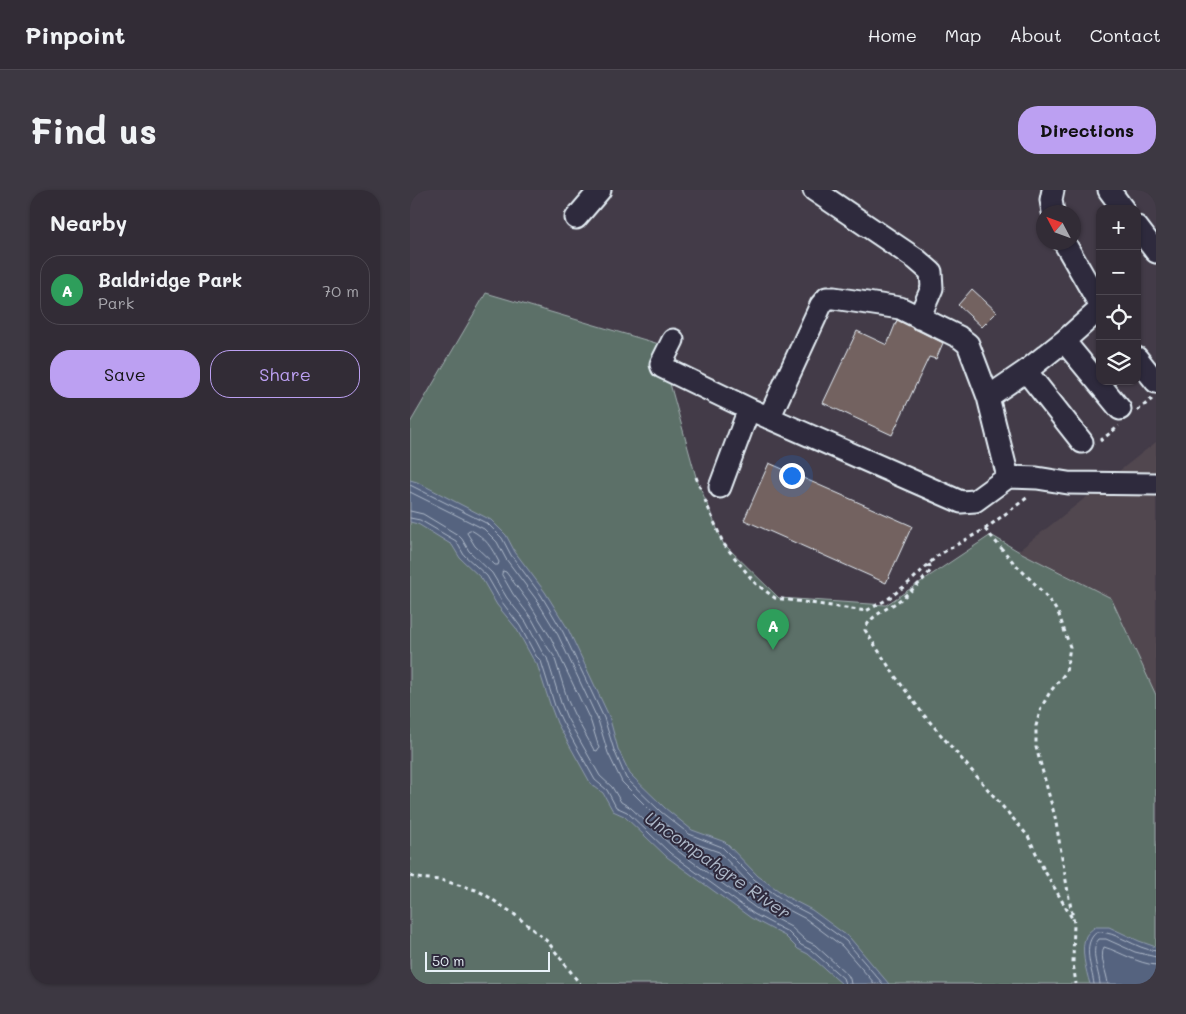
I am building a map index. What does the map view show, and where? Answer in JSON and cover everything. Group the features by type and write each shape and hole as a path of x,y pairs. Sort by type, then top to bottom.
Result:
{"lane":[{"path":"576,218 600,190"},
{"path":"814,190 916,259 931,272 932,288 919,318"},
{"path":"1052,205 1053,190"},
{"path":"1109,190 1120,205"},
{"path":"1141,232 1156,252"},
{"path":"1068,250 1096,300"},
{"path":"769,418 821,305 827,298 900,308 960,337 968,344 988,397 1008,477"},
{"path":"988,397 1026,371 1064,341 1096,311"},
{"path":"673,340 661,364 662,367 749,409 961,502 974,501 1008,477 1036,478 1068,483 1156,484"},
{"path":"1064,341 1120,409"},
{"path":"1141,363 1156,382"},
{"path":"1026,371 1082,442"},
{"path":"720,487 749,409"}],"path":[{"path":"696,477 723,543 755,583 775,598 866,611 888,599 949,549 985,529 1013,562 1037,586 1059,615 1070,647 1066,672 1050,692 1041,708 1036,726 1036,747 1055,817 1074,923 1073,963 1076,984"},
{"path":"929,564 931,570 926,576 897,602 876,615 866,625 866,630 895,676 923,714 1028,836 1043,868 1074,923"},
{"path":"410,876 442,880 484,894 514,914 548,942 580,984"}],"shaded area":[{"path":"1156,442 1156,695 1111,598 1018,551"}],"green space":[{"path":"486,293 659,344 696,477 723,543 779,598 886,605 991,535 1018,551 1111,598 1156,695 1156,984 410,984 410,423"}],"water":[{"name":"Uncompahgre River","path":"410,480 491,520 506,535 515,552 545,592 568,629 609,716 618,749 630,774 665,808 692,830 725,842 758,876 789,898 812,910 850,938 889,984 842,984 808,954 798,949 785,936 751,918 667,857 624,816 613,811 603,793 591,784 557,723 537,664 516,628 497,605 482,579 460,558 452,545 418,524 410,522"},
{"path":"1095,927 1109,927 1156,947 1156,984 1090,984 1085,966 1084,941 1089,932"}],"building":[{"path":"972,289 997,312 982,327 958,305"},
{"path":"897,320 943,343 936,359 929,357 892,435 823,403 857,331 887,345"},
{"path":"769,463 912,526 886,583 744,520"}],"place":[{"name":"Baldridge Park","path":"773,650"}]}
